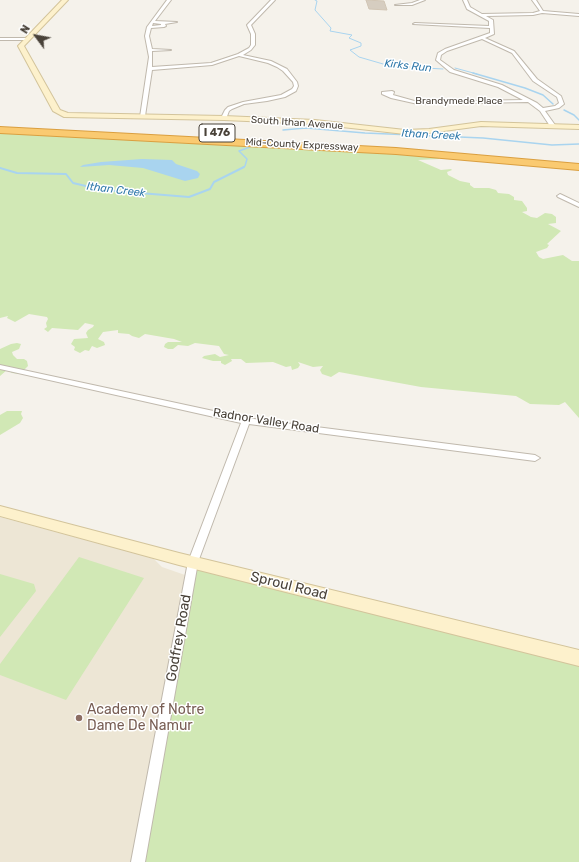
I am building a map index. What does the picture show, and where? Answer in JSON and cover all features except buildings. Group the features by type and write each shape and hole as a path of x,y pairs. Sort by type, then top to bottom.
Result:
{"highway":[{"name":"Mid-County Expressway","path":"0,122 409,142 512,150 579,158"},
{"name":"Mid-County Expressway","path":"0,130 396,151 579,167"}],"street":[{"path":"0,39 28,39 65,0"},
{"path":"142,116 151,57 147,36 152,22 169,0"},
{"path":"150,69 212,64 239,56 250,49 253,45 253,34 249,25 273,0"},
{"path":"397,5 412,4 423,0"},
{"path":"464,0 468,8 491,20 492,34 446,50 439,54 438,60 452,71 500,86 528,101 542,110 552,125"},
{"path":"534,0 542,12"},
{"path":"483,15 533,14 542,12 579,16"},
{"path":"152,22 174,22"},
{"path":"149,28 164,26 162,23"},
{"path":"415,24 492,27"},
{"path":"483,38 513,52 535,80 559,96 562,103 558,107 542,110"},
{"name":"South Ithan Avenue","path":"28,39 21,46 57,111 67,114 315,122 405,132 429,131 481,124 579,127"},
{"path":"149,50 169,50"},
{"path":"224,118 227,110 235,106 283,96 294,90 296,86 295,82 285,70 279,66 269,62 239,56"},
{"name":"Brandymede Place","path":"390,96 418,103 528,101"},
{"path":"560,196 579,205"},
{"name":"Radnor Valley Road","path":"0,367 246,420 535,458"},
{"name":"Godfrey Road","path":"138,862 193,562 246,420"},
{"name":"Sproul Road","path":"0,511 193,562 579,658"}],"shaded area":[{"name":"Academy of Notre Dame De Namur","path":"0,517 153,558 162,567 185,575 132,862 0,862"}],"green space":[{"path":"0,133 440,156 439,159 418,160 441,170 451,169 452,170 447,172 448,175 460,181 470,183 470,185 474,188 489,188 496,190 498,193 509,194 514,197 514,200 522,201 527,208 527,211 522,212 531,217 537,218 545,213 552,214 556,217 556,223 548,224 561,231 547,244 549,245 547,248 536,252 539,257 543,259 563,255 572,261 579,261 579,418 565,402 559,405 530,404 516,396 421,387 339,372 331,377 322,374 320,370 323,366 313,367 298,362 300,365 298,368 292,370 291,366 286,367 273,362 246,363 241,359 231,359 232,361 225,365 221,363 221,361 213,361 202,358 204,356 215,354 220,357 229,355 224,354 219,346 195,343 188,346 178,345 173,349 168,349 164,347 168,342 182,342 174,339 145,334 139,338 129,334 118,333 118,330 103,332 98,339 104,342 105,345 97,348 92,346 89,351 85,350 80,353 74,350 75,347 71,344 74,339 88,338 86,333 94,325 85,323 78,330 52,328 48,332 44,329 47,327 47,317 29,314 15,322 7,318 8,316 0,318"},
{"path":"17,343 21,344 19,349 12,352 13,355 17,359 24,359 27,361 28,366 20,374 12,373 7,370 0,376 0,349"},
{"path":"7,411 22,411 21,414 23,418 20,423 0,435 0,415"},
{"path":"79,557 144,578 66,700 0,675 0,664"},
{"path":"193,562 579,658 579,862 138,862"},
{"path":"0,574 34,584 36,591 0,637"}],"water":[{"path":"142,159 172,160 176,164 197,171 200,174 198,178 185,181 143,168 109,165 80,167 83,165 101,162"}],"waterway":[{"name":"Kirks Run","path":"315,0 317,1 315,10 331,28 330,31 352,35 349,38 361,43 361,46 350,50 359,57 390,66 443,69"},
{"name":"Kirks Run","path":"455,68 477,74"},
{"name":"Kirks Run","path":"473,73 525,88 543,95 553,104"},
{"name":"Kirks Run","path":"564,110 574,115 579,120"},
{"name":"Ithan Creek","path":"283,130 306,128 365,133 483,138 552,145 579,144"},
{"name":"Ithan Creek","path":"242,168 245,166 247,159 239,151 250,147"},
{"name":"Ithan Creek","path":"0,168 17,173 66,174 73,183 103,190 189,197 210,189 214,182 242,168"}],"place":[{"name":"Academy of Notre Dame De Namur","path":"79,718"}]}
